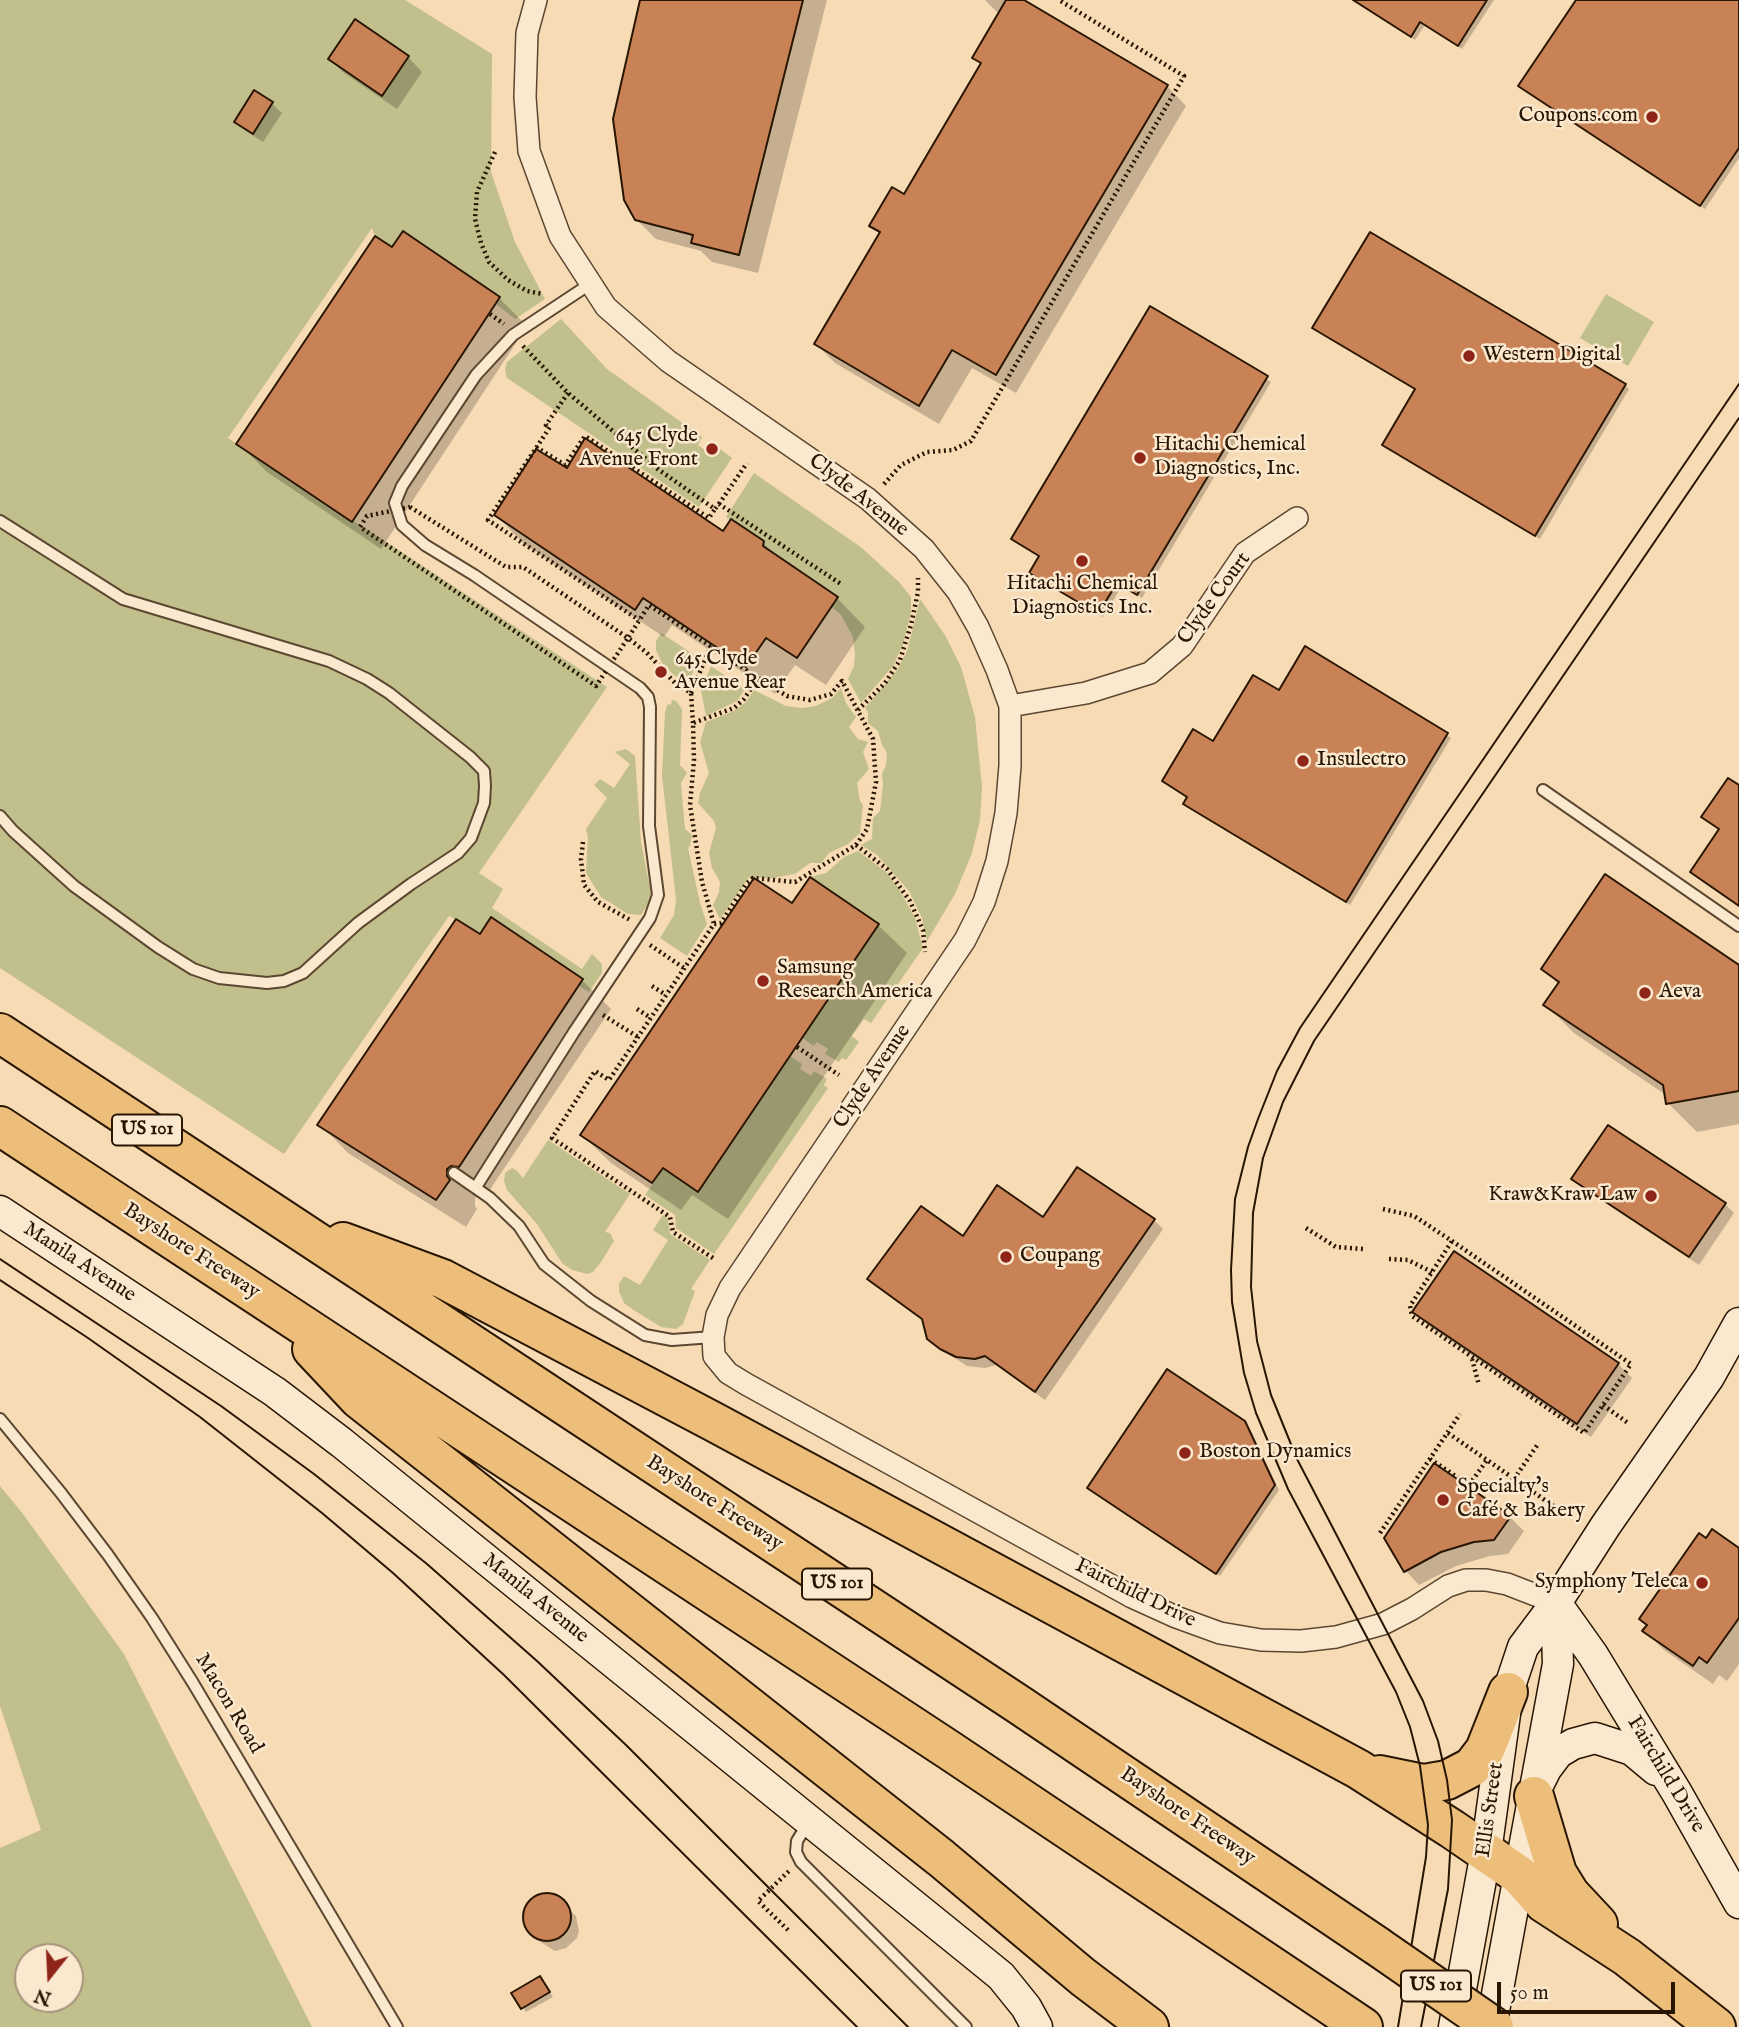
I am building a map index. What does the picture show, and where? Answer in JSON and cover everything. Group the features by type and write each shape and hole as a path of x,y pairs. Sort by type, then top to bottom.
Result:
{"highway":[{"name":"Bayshore Freeway","path":"0,1033 1041,1719 1492,2027"},
{"name":"Bayshore Freeway","path":"0,1126 994,1780 1363,2027"},
{"path":"294,1226 372,1251 443,1279 1358,1769 1519,1875 1544,1903 1627,1957 1716,2027"},
{"path":"270,1304 359,1399 942,1858 1083,1977 1149,2027"},
{"path":"1358,1769 1406,1782 1424,1784 1447,1780 1472,1767 1485,1749 1508,1692"},
{"path":"1534,1796 1557,1873 1570,1894 1627,1957"}],"main road":[{"name":"Manila Avenue","path":"0,1211 275,1392 401,1491 1001,1976 1026,2007 1037,2027"},
{"name":"Ellis Street","path":"1454,2027 1486,1852 1508,1692 1523,1647 1556,1603 1606,1525 1709,1377 1738,1327"},
{"name":"Ellis Street","path":"1492,2027 1558,1664 1556,1603"},
{"name":"Fairchild Drive","path":"1556,1603 1593,1655 1677,1793 1739,1903"},
{"path":"1534,1796 1546,1769 1558,1753 1573,1744 1595,1738 1632,1750 1648,1761 1677,1793"}],"street":[{"name":"Clyde Avenue","path":"536,0 527,33 525,97 529,151 560,236 590,284 606,307 668,361 871,502 918,544 958,592 978,626 1010,706 1010,766 1006,813 997,860 984,902 965,940 944,972 730,1288 717,1315 713,1337"},
{"name":"Clyde Court","path":"1010,706 1086,693 1150,673 1182,646 1245,553 1297,518"},
{"name":"Fairchild Drive","path":"713,1337 714,1356 728,1373 746,1384 1132,1597 1220,1633 1261,1640 1301,1641 1336,1637 1382,1624 1448,1586 1466,1580 1507,1584 1556,1603"}],"lane":[{"path":"476,1187 650,918 658,895 649,826 650,707 648,697 640,688 474,575 425,545 402,525 395,503 402,486 476,375 513,335 590,284"},
{"path":"0,521 122,599 329,661 367,679 470,757 484,771 485,786 484,803 478,821 471,838 458,853 358,923 303,973 285,981 267,983 219,978 193,969 74,886 0,816"},
{"path":"1543,790 1739,926"},
{"path":"454,1173 476,1187 519,1226 544,1264 591,1301 645,1335 672,1340 713,1337"},
{"name":"Macon Road","path":"0,1419 108,1555 159,1629 397,2027"},
{"path":"809,1821 797,1841 796,1852 801,1862 966,2027"}],"path":[{"path":"871,502 901,466 927,452 953,450 971,441 1184,76 1059,0"},
{"path":"495,152 477,192 475,219 481,243 489,262 508,280 527,291 552,296"},
{"path":"490,314 502,321 568,393 659,470 715,509"},
{"path":"568,393 546,425 550,427 488,520 639,620"},
{"path":"536,447 565,465 585,436 709,518 747,463"},
{"path":"719,504 841,584"},
{"path":"858,710 885,682 901,660 918,592 918,544"},
{"path":"691,693 675,682 628,638 649,605 787,696 810,700 831,694 842,681 873,739 876,782 867,829 856,845 795,882 753,877 721,923 714,924 609,1080 595,1071 552,1138 670,1216 674,1232 713,1258"},
{"path":"711,646 691,693 694,760 690,805 702,882 714,924"},
{"path":"693,723 734,708 744,699 758,678"},
{"path":"583,842 581,859 584,885 598,902 634,922 637,937 684,968"},
{"path":"856,845 887,869 910,901 923,930 925,952"},
{"path":"652,986 666,995"},
{"path":"637,1009 651,1018"},
{"path":"797,1047 839,1075"},
{"path":"1383,1209 1414,1216 1452,1241 1631,1364 1584,1433 1412,1316 1410,1306 1452,1241"},
{"path":"1306,1228 1336,1247 1364,1249"},
{"path":"1389,1259 1408,1260 1432,1272"},
{"path":"1471,1357 1479,1385"},
{"path":"1603,1405 1628,1423"},
{"path":"1380,1534 1460,1414"},
{"path":"1447,1433 1565,1514"},
{"path":"1514,1479 1538,1444"},
{"path":"1430,1459 1469,1486 1487,1460"},
{"path":"788,1930 758,1901 801,1862"}],"shaded area":[{"path":"0,0 405,0 492,54 491,172 515,242 545,299 515,319 496,304 499,296 404,232 392,247 375,236 372,228 228,438 607,687 479,873 503,889 492,908 582,969 592,954 602,964 602,973 589,992 579,986 583,979 492,917 480,934 449,916 284,1154 0,968"},
{"path":"1606,294 1654,322 1628,366 1580,338"},
{"path":"561,319 607,369 702,437 698,445 713,456 719,448 732,458 699,507 507,378 507,362"},
{"path":"754,473 862,548 899,582 911,597 911,613 903,644 893,666 861,703 848,679 854,666 855,654 853,637 841,615 726,517"},
{"path":"920,599 945,635 961,667 975,717 982,787 980,820 972,853 955,894 927,941 922,918 909,891 877,855 861,845 872,839 873,818 880,811 882,774 887,753 878,731 868,723 868,712 865,708 898,669 907,651"},
{"path":"661,633 696,656 692,675 685,678 675,676 662,663 656,650 656,641"},
{"path":"711,666 745,689 737,701 706,716 701,690"},
{"path":"841,688 846,703 856,717 849,727 858,739 868,742 863,752 869,769 857,783 863,805 860,833 848,844 829,853 821,863 810,863 795,874 772,878 749,877 720,919 713,905 720,882 712,868 709,853 716,828 714,821 698,803 709,773 700,742 706,722 734,711 746,702 754,690 786,706 802,708 816,706 832,698"},
{"path":"672,700 682,709 680,765 687,773 681,783 685,829 692,835 688,848 707,924 687,956 660,938 674,915 676,899 662,776 665,712"},
{"path":"626,749 635,756 641,842 651,893 650,901 641,915 628,914 601,897 586,873 586,829 607,798 594,785 600,779 614,788 630,764 615,752"},
{"path":"858,851 886,872 898,887 915,918 923,948 871,1023 864,1019 852,1036 859,1042 846,1060 842,1058 839,1062 825,1054 828,1049 817,1042 814,1046 802,1038 879,924 810,877 826,873 844,857"},
{"path":"790,1056 802,1064 800,1069 811,1076 814,1071 827,1079 824,1085 828,1088 714,1254 676,1228 675,1215 645,1195 663,1168 699,1192"},
{"path":"548,1140 630,1194 605,1232 610,1233 614,1241 593,1272 587,1274 572,1270 562,1263 537,1224 507,1190 504,1181 505,1173 512,1168 523,1178"},
{"path":"663,1215 668,1219 670,1234 710,1260 691,1289 695,1291 683,1324 676,1329 661,1327 632,1309 624,1303 619,1291 619,1284 624,1276 640,1285 668,1240 653,1230"},
{"path":"0,1486 124,1654 312,2027 0,2027 0,1848 41,1830 0,1706"}],"building":[{"path":"640,0 803,0 739,255 691,243 693,235 635,220 624,200 613,119"},
{"path":"1006,0 1024,0 1168,85 996,375 952,350 919,406 814,344 880,232 869,226 892,187 904,194 981,63 972,58"},
{"path":"1353,0 1487,0 1458,46 1420,22 1411,37"},
{"name":"Coupons.com","path":"1576,0 1739,0 1739,148 1700,206 1518,86"},
{"path":"355,19 409,56 382,96 328,59"},
{"path":"254,90 273,102 253,134 234,122"},
{"path":"403,231 500,297 352,522 236,444 375,236 392,247"},
{"name":"Western Digital","path":"1370,232 1626,384 1535,536 1382,445 1415,389 1312,328"},
{"name":"Hitachi Chemical Diagnostics, Inc.","path":"1150,306 1268,376 1137,595 1117,583 1098,614 1029,573 1039,556 1011,539"},
{"path":"585,438 723,531 731,519 764,541 763,546 838,597 797,658 766,638 746,667 643,598 635,610 494,515 536,449 567,468"},
{"name":"Insulectro","path":"1305,646 1448,733 1346,902 1183,804 1187,797 1162,781 1193,729 1213,741 1253,675 1279,690"},
{"path":"1728,778 1739,785 1739,906 1690,872 1719,829 1701,817"},
{"name":"Aeva","path":"1605,874 1739,965 1739,1091 1666,1104 1663,1085 1543,1005 1559,982 1541,969"},
{"name":"Samsung Research America","path":"810,877 879,924 698,1192 663,1168 652,1183 580,1135 754,878 792,903"},
{"path":"491,917 583,979 459,1167 451,1166 447,1169 450,1180 436,1200 317,1125 456,919 480,934"},
{"path":"1608,1125 1726,1203 1689,1257 1571,1179"},
{"name":"Coupang","path":"1077,1167 1155,1219 1035,1392 985,1356 975,1359 956,1357 940,1349 927,1339 922,1319 867,1279 921,1206 963,1236 997,1185 1043,1217"},
{"path":"1454,1251 1619,1363 1577,1424 1412,1312"},
{"name":"Boston Dynamics","path":"1167,1369 1245,1421 1275,1485 1216,1574 1087,1488"},
{"path":"1434,1463 1511,1516 1494,1540 1474,1542 1441,1552 1404,1572 1384,1538"},
{"name":"Symphony Teleca","path":"1712,1529 1739,1548 1739,1618 1707,1663 1699,1657 1693,1666 1642,1631 1647,1625 1639,1619 1699,1533 1706,1538"},
{"path":"547,1893 564,1900 571,1917 564,1934 547,1941 530,1934 523,1917 530,1900"},
{"path":"540,1976 550,1992 521,2009 511,1993"}],"tram line":[{"path":"1398,2027 1426,1857 1428,1825 1420,1766 1410,1727 1396,1692 1288,1489 1256,1413 1244,1373 1232,1302 1235,1199 1258,1119 1277,1071 1300,1028 1739,384"},
{"path":"1421,2027 1448,1889 1452,1820 1447,1780 1438,1741 1423,1701 1297,1459 1271,1395 1257,1341 1251,1287 1253,1213 1263,1158 1283,1102 1314,1041 1739,418"},
{"path":"0,1259 221,1406 314,1474 427,1564 537,1661 626,1745 908,2027"},
{"path":"0,1280 200,1417 393,1573 504,1675 857,2027"}],"place":[{"name":"Coupons.com","path":"1652,117"},
{"name":"Western Digital","path":"1469,356"},
{"name":"645 Clyde Avenue Front","path":"712,449"},
{"name":"Hitachi Chemical Diagnostics, Inc.","path":"1140,458"},
{"name":"Hitachi Chemical Diagnostics Inc.","path":"1082,561"},
{"name":"645 Clyde Avenue Rear","path":"661,672"},
{"name":"Insulectro","path":"1303,761"},
{"name":"Samsung Research America","path":"763,981"},
{"name":"Aeva","path":"1645,993"},
{"name":"Kraw&Kraw Law","path":"1651,1196"},
{"name":"Coupang","path":"1006,1257"},
{"name":"Boston Dynamics","path":"1185,1453"},
{"name":"Specialty's Café & Bakery","path":"1443,1500"},
{"name":"Symphony Teleca","path":"1702,1583"}]}
